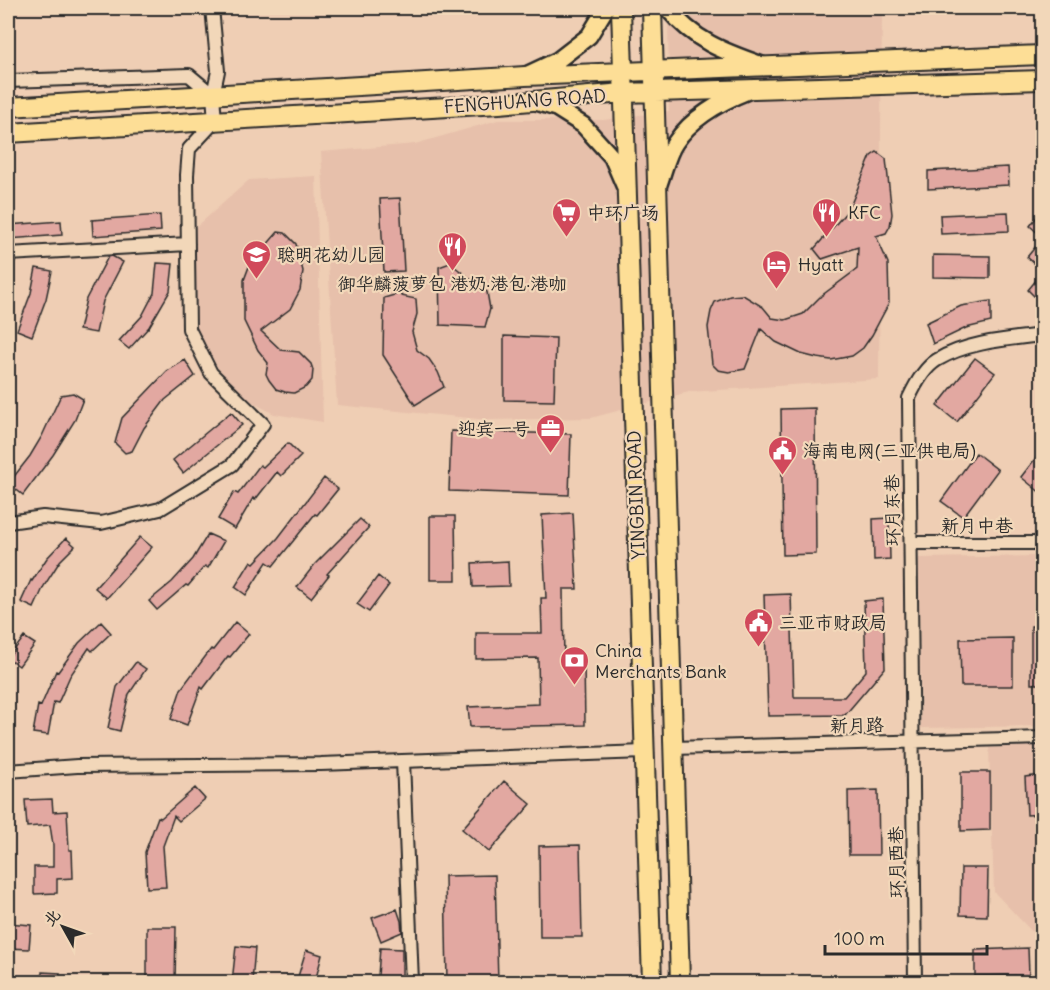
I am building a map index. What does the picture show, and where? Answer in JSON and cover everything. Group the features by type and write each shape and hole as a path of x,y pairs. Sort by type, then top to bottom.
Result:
{"highway":[{"name":"YINGBIN ROAD","path":"621,8 652,982"},
{"name":"YINGBIN ROAD","path":"652,8 680,982"},
{"name":"FENGHUANG ROAD","path":"8,107 525,76 1042,55"},
{"name":"FENGHUANG ROAD","path":"8,133 499,104 623,93 1042,80"}],"main road":[{"path":"525,76 558,60 589,36 606,8"},
{"path":"667,8 690,31 721,51 768,67"},
{"path":"657,189 674,144 694,122 721,102 753,89"},
{"path":"527,100 556,108 583,125 612,157 626,188"}],"street":[{"path":"8,520 9,522 43,517 101,523 160,509 232,465 264,424 211,373 189,329 187,175 189,150 215,121 213,95 218,70 212,8"},
{"path":"8,81 189,75 213,95"},
{"path":"8,254 188,244"},
{"name":"环月东巷","path":"912,742 909,398 915,384 936,360 993,341 1042,335"},
{"name":"新月中巷","path":"911,543 1042,543"},
{"name":"新月路","path":"673,748 1042,738"},
{"name":"环月西巷","path":"912,742 915,982"},
{"path":"8,771 77,766 321,764 644,752"},
{"path":"403,761 412,982"}],"shaded area":[{"path":"668,8 882,8 879,379 689,392 591,418 489,420 337,405 321,152 415,144 498,120 603,120 669,111"},
{"name":"聪明花幼儿园","path":"316,176 323,422 274,414 249,400 219,370 193,329 193,230 249,180"},
{"path":"1042,556 1042,726 921,728 919,558"},
{"path":"1042,745 1042,942 994,892 989,748"}],"building":[{"path":"877,152 886,159 892,214 886,233 876,236 888,263 889,303 863,348 852,356 831,360 817,358 801,354 776,342 761,329 745,369 729,372 718,370 712,364 708,327 715,302 730,296 743,295 763,307 772,318 785,320 803,314 821,296 857,269 858,247 822,259 814,249 849,209 871,156"},
{"path":"1008,167 1009,185 928,189 928,171"},
{"path":"400,198 404,271 384,272 380,199"},
{"path":"1042,210 1042,237 1030,226"},
{"path":"1008,212 1009,231 941,234 940,215"},
{"path":"160,215 161,231 93,236 92,220"},
{"path":"61,221 62,235 8,239 8,225"},
{"path":"278,232 285,233 296,244 303,271 300,290 290,309 261,331 281,350 299,352 311,364 312,380 306,387 294,393 276,389 269,380 266,374 268,363 258,350 244,321 244,280 250,264"},
{"path":"1042,239 1042,270 1027,257"},
{"path":"933,255 990,256 990,278 933,277"},
{"path":"112,256 123,262 103,301 96,333 79,330 86,299 108,257"},
{"path":"157,263 173,264 170,291 149,327 129,349 119,341 142,316 154,293"},
{"path":"450,263 487,292 490,309 485,327 440,325 439,267"},
{"path":"36,268 52,271 46,299 32,336 17,330 31,293"},
{"path":"1042,273 1042,304 1028,290"},
{"path":"401,293 401,296 416,299 417,314 412,332 417,350 429,359 444,387 415,405 383,355 384,298"},
{"path":"991,301 991,322 966,328 933,344 926,323 961,306"},
{"path":"504,336 556,338 554,401 504,400"},
{"path":"975,358 995,373 957,422 937,406"},
{"path":"185,360 195,376 165,400 144,428 132,451 125,453 115,443 122,418 167,371"},
{"path":"73,393 83,399 75,420 53,455 23,495 13,487 12,479 42,436 61,395"},
{"path":"815,408 816,554 783,555 781,409"},
{"path":"231,412 242,425 183,473 173,460"},
{"path":"451,431 571,434 569,495 449,491"},
{"path":"288,443 301,456 281,476 277,472 255,500 253,498 235,529 218,519 234,492 238,494 260,465 263,467"},
{"path":"1042,450 1042,494 1021,477"},
{"path":"976,453 998,470 963,517 941,501"},
{"path":"324,478 338,489 317,515 315,514 273,566 267,562 246,595 235,587 251,561 254,563 278,538"},
{"path":"573,513 577,589 563,589 564,663 584,662 585,725 470,727 468,707 539,704 538,658 476,659 476,633 542,633 541,598 546,598 542,515"},
{"path":"430,516 455,516 456,580 430,580"},
{"path":"889,518 890,559 874,560 873,519"},
{"path":"360,519 369,527 327,574 329,575 311,598 297,587 315,564"},
{"path":"208,534 224,541 208,568 205,566 188,586 186,585 157,610 149,601 172,582 193,559"},
{"path":"140,537 152,547 107,598 95,588"},
{"path":"66,538 75,546 60,561 44,586 34,608 21,602 31,580"},
{"path":"508,561 509,586 473,587 472,563"},
{"path":"378,576 389,585 369,612 357,604"},
{"path":"791,594 794,697 844,697 866,671 864,601 883,599 885,668 845,715 768,716 764,595"},
{"path":"101,622 111,633 92,651 89,648 70,676 58,703 54,702 48,735 33,733 38,705 41,706 56,671 58,672 79,643"},
{"path":"235,622 249,634 230,657 228,656 203,689 201,687 187,725 171,719 181,689"},
{"path":"1031,626 1042,626 1042,684 1031,684"},
{"path":"24,637 35,644 19,666 8,658"},
{"path":"1013,638 1013,686 961,686 960,639"},
{"path":"136,662 146,669 129,694 120,731 108,728 117,687"},
{"path":"961,772 990,772 990,830 961,831"},
{"path":"1042,775 1042,814 1027,815 1025,777"},
{"path":"504,781 531,804 489,852 462,829"},
{"path":"195,788 205,799 179,821 174,816 163,846 166,887 147,888 145,852 158,817 161,818"},
{"path":"878,790 879,855 849,855 848,791"},
{"path":"52,799 53,812 67,811 73,878 57,879 57,893 34,894 34,867 53,867 53,845 50,825 27,827 25,800"},
{"path":"580,845 582,937 540,937 539,846"},
{"path":"961,868 988,868 987,916 960,915"},
{"path":"495,875 498,982 447,982 445,876"},
{"path":"397,909 402,932 381,941 372,918"},
{"path":"8,923 31,925 29,949 8,948"},
{"path":"147,927 176,927 175,982 147,982"},
{"path":"236,946 255,948 252,982 232,982"},
{"path":"380,948 402,949 402,978 378,976"},
{"path":"1028,948 1029,975 975,976 975,950"},
{"path":"306,950 322,955 315,982 297,980"},
{"path":"42,972 60,973 59,982 42,982"}],"place":[{"name":"中环广场","path":"566,238"},
{"name":"KFC","path":"827,238"},
{"name":"御华麟菠萝包 港奶·港包·港咖","path":"452,272"},
{"name":"聪明花幼儿园","path":"256,280"},
{"name":"Hyatt","path":"777,290"},
{"name":"迎宾一号","path":"551,454"},
{"name":"海南电网(三亚供电局)","path":"782,476"},
{"name":"三亚市财政局","path":"758,648"},
{"name":"China Merchants Bank","path":"574,686"}]}
